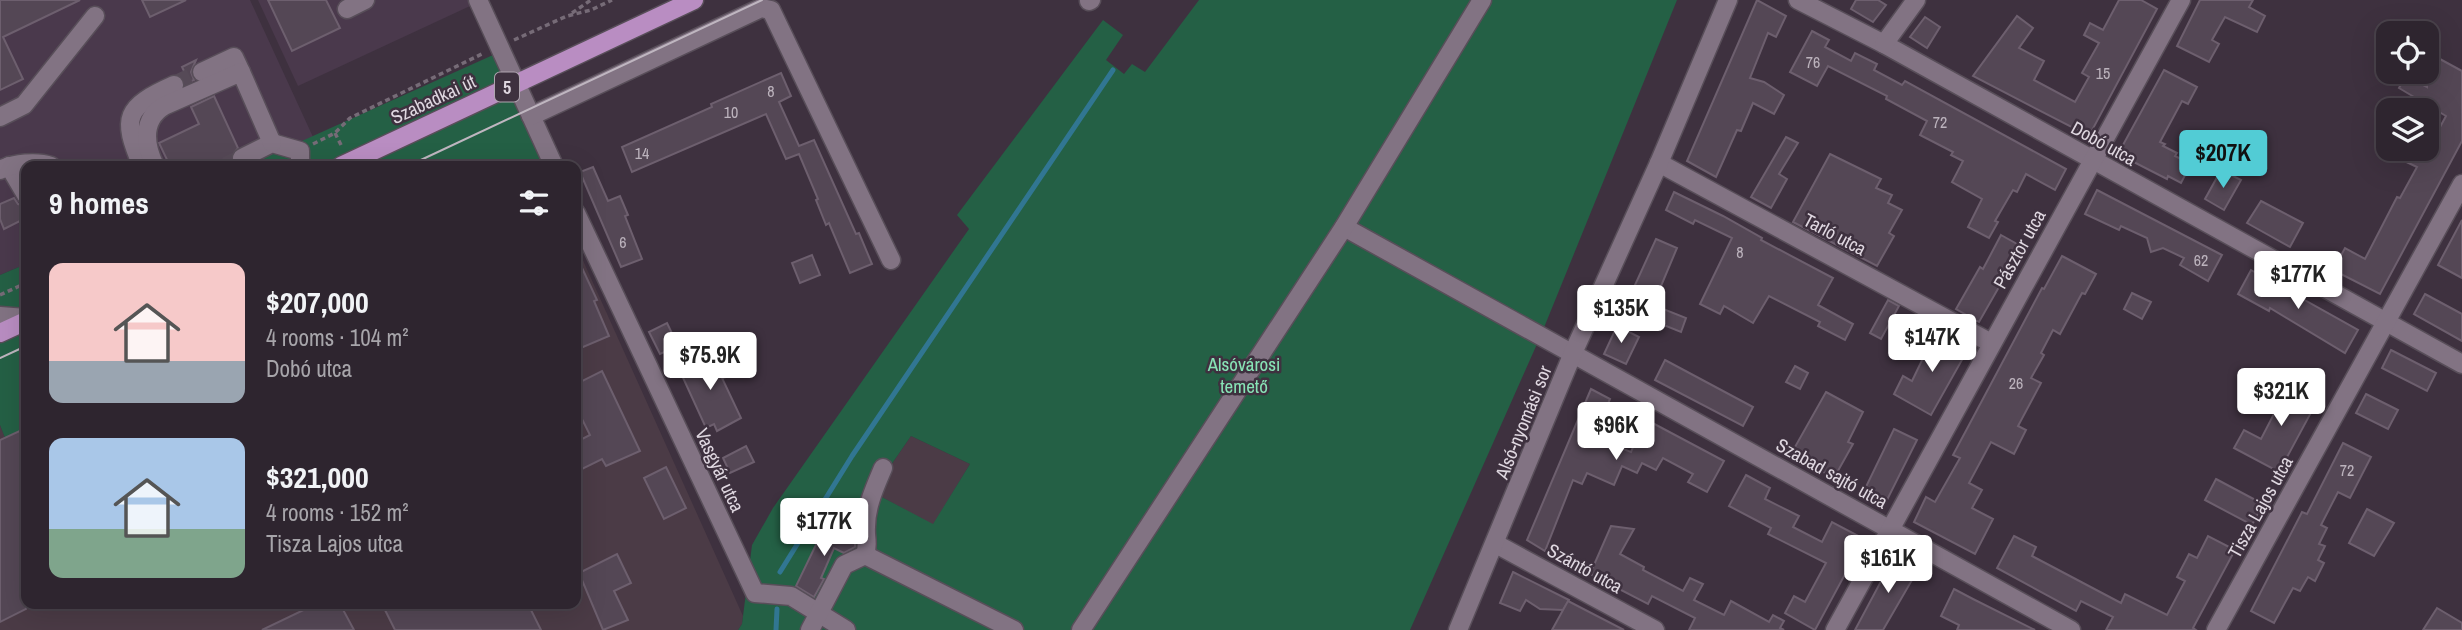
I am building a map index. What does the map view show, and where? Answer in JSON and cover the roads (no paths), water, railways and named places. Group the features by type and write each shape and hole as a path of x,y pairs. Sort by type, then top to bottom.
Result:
{"main road":[{"name":"Szabadkai út","path":"352,161 678,5 694,0"},
{"path":"0,333 21,322"}],"street":[{"path":"347,9 365,0"},
{"path":"478,0 552,161"},
{"path":"1081,630 1344,227 1482,0"},
{"name":"Alsó-nyomási sor","path":"1458,630 1496,544 1573,353 1659,163 1728,0"},
{"name":"Dobó utca","path":"1798,0 1884,44 2462,363"},
{"path":"1884,44 1916,0"},
{"name":"Pásztor utca","path":"1835,630 2181,0"},
{"path":"531,116 761,8 767,8 771,10 891,260"},
{"path":"0,117 24,105 94,16"},
{"path":"202,72 234,57 272,143 300,158"},
{"path":"153,161 146,142 153,114 164,106 240,72"},
{"path":"140,161 131,138 129,121 133,111 141,101 174,85"},
{"path":"242,158 272,143"},
{"name":"Tarló utca","path":"1659,163 1991,343"},
{"path":"4,168 21,189"},
{"name":"Tisza Lajos utca","path":"2216,630 2462,184"},
{"name":"Vasgyár utca","path":"581,224 735,563 755,593 791,596 814,622"},
{"name":"Szabad sajtó utca","path":"1344,227 2071,630"},
{"path":"0,316 21,318"},
{"path":"865,555 868,541 865,528 870,499 883,468"},
{"name":"Szántó utca","path":"1496,544 1655,630"},
{"path":"846,630 814,622 844,565 865,555"},
{"path":"865,555 1014,630"}],"waterway":[{"path":"780,572 852,456 1113,70"},
{"path":"776,630 777,609"}],"tunnel":[{"path":"174,85 202,72"},
{"path":"236,161 242,158"}],"tram line":[{"path":"419,161 762,0"},
{"path":"0,358 21,348"}],"park label":[{"name":"Alsóvárosi temető","path":"1244,375"}]}
